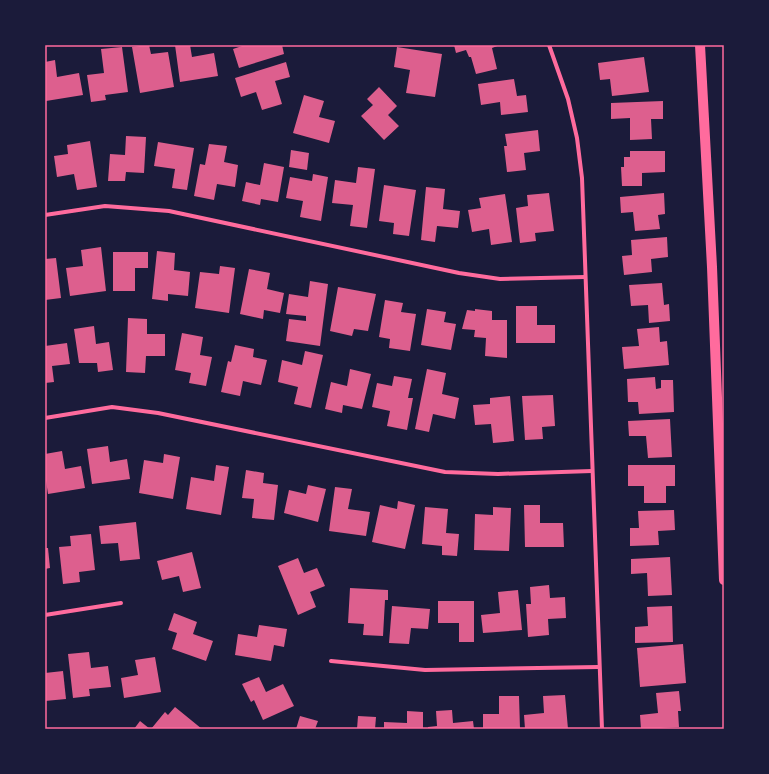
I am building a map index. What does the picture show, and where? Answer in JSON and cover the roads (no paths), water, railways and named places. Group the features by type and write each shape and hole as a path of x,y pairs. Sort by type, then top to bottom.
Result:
{"main road":[{"path":"700,45 712,267 724,580"}],"street":[{"path":"549,45 568,99 577,138 582,178 598,667 602,729"},
{"path":"45,215 105,206 170,211 459,273 500,279 586,277"},
{"path":"45,418 112,407 158,413 445,472 498,474 592,471"},
{"path":"45,615 121,603"},
{"path":"331,661 425,670 598,667"}]}
